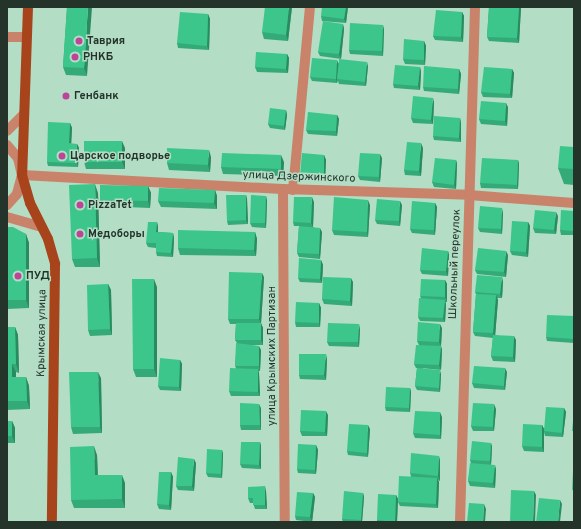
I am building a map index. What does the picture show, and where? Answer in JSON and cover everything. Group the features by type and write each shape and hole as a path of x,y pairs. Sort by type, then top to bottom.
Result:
{"main road":[{"name":"Крымская улица","path":"28,7 22,175 28,198 42,227 55,264 52,522"}],"street":[{"path":"293,190 310,7"},
{"name":"Школьный переулок","path":"460,522 475,7"},
{"path":"7,37 26,37"},
{"path":"7,131 24,114"},
{"path":"7,145 18,158 22,175 17,194 7,206"},
{"name":"улица Дзержинского","path":"22,175 293,190 469,195 574,203"},
{"name":"улица Крымских Партизан","path":"283,189 285,522"},
{"path":"7,217 42,227"}],"building":[{"name":"Таврия","path":"67,7 88,7 84,68 63,67"},
{"path":"265,7 289,7 286,35 262,32"},
{"path":"322,7 346,7 344,19 321,16"},
{"path":"489,7 519,7 517,38 487,37"},
{"path":"436,10 462,12 461,37 433,36"},
{"path":"180,12 208,14 207,46 177,43"},
{"path":"323,21 343,24 339,54 318,52"},
{"path":"350,23 383,25 382,51 349,50"},
{"path":"404,39 424,41 424,60 403,59"},
{"path":"256,52 287,54 286,69 255,67"},
{"path":"312,58 337,60 336,79 310,77"},
{"path":"339,59 367,62 365,82 337,79"},
{"path":"395,65 420,67 418,86 393,84"},
{"path":"424,66 459,69 458,89 423,87"},
{"path":"484,67 512,69 510,94 481,92"},
{"path":"413,96 433,98 431,120 411,118"},
{"path":"481,101 506,103 505,121 479,119"},
{"path":"270,108 286,110 284,126 268,124"},
{"path":"308,112 337,115 336,131 306,130"},
{"path":"434,116 460,118 459,138 433,136"},
{"path":"48,122 70,123 69,143 77,144 77,163 47,162"},
{"path":"84,141 122,141 122,162 84,162"},
{"path":"407,142 421,143 419,171 404,170"},
{"path":"560,146 574,147 574,169 558,168"},
{"path":"167,148 209,150 208,165 167,163"},
{"path":"222,153 281,155 281,169 221,167"},
{"path":"302,153 324,155 324,177 300,176"},
{"path":"360,153 380,154 379,177 358,176"},
{"path":"435,158 456,160 454,185 432,182"},
{"path":"482,158 518,160 517,185 480,183"},
{"path":"95,184 97,258 72,259 69,185"},
{"path":"100,185 148,186 148,201 100,200"},
{"path":"159,188 215,190 214,203 158,201"},
{"path":"226,195 246,195 246,220 227,221"},
{"path":"251,195 266,196 265,223 250,223"},
{"path":"294,197 312,197 311,223 293,222"},
{"path":"334,197 368,200 367,232 332,230"},
{"path":"377,199 400,201 399,221 375,220"},
{"path":"412,201 435,203 434,230 410,229"},
{"path":"480,206 502,208 501,229 478,228"},
{"path":"535,210 556,212 554,230 533,228"},
{"path":"561,210 574,211 574,231 560,230"},
{"path":"512,221 528,222 526,252 510,251"},
{"path":"148,222 157,222 156,232 173,233 171,253 156,252 156,243 146,243"},
{"path":"299,226 320,228 319,254 297,253"},
{"name":"ПУД","path":"7,227 13,227 26,234 26,300 7,300"},
{"path":"178,230 255,232 254,250 178,248"},
{"path":"422,248 448,251 446,271 420,270"},
{"path":"478,248 506,251 504,272 475,270"},
{"path":"299,258 321,260 320,279 298,278"},
{"path":"229,272 262,273 259,319 228,319"},
{"path":"477,275 502,277 500,294 475,292"},
{"path":"323,277 351,278 350,301 322,299"},
{"path":"132,279 154,279 154,369 133,369"},
{"path":"421,279 445,280 445,297 420,296"},
{"path":"108,284 110,329 88,330 87,285"},
{"path":"476,294 496,295 493,333 473,332"},
{"path":"419,298 445,300 443,318 418,317"},
{"path":"296,302 319,303 319,323 295,322"},
{"path":"547,315 574,316 574,339 546,337"},
{"path":"418,322 440,324 439,342 417,341"},
{"path":"236,323 261,323 261,340 235,340"},
{"path":"328,323 359,324 358,342 327,342"},
{"path":"7,327 15,327 16,364 12,364 12,377 26,377 27,401 7,401"},
{"path":"493,335 514,336 513,357 491,356"},
{"path":"236,343 259,346 259,366 235,366"},
{"path":"416,345 441,346 439,365 414,364"},
{"path":"299,354 326,354 324,375 299,375"},
{"path":"160,358 180,360 179,387 158,386"},
{"path":"474,366 505,368 504,386 472,383"},
{"path":"230,368 258,369 258,392 229,391"},
{"path":"417,368 440,370 439,388 415,386"},
{"path":"69,372 98,372 100,427 71,427"},
{"path":"386,387 410,388 409,408 385,407"},
{"path":"240,403 259,404 260,425 240,425"},
{"path":"473,403 494,404 493,427 471,426"},
{"path":"546,407 564,408 562,433 544,431"},
{"path":"301,410 326,411 325,432 300,431"},
{"path":"415,411 440,412 440,435 413,433"},
{"path":"574,411 574,431 572,431"},
{"path":"7,421 12,421 12,436 7,436"},
{"path":"349,424 368,425 367,453 347,451"},
{"path":"523,424 542,425 542,447 522,446"},
{"path":"472,441 491,443 490,461 470,460"},
{"path":"241,442 260,442 259,465 240,464"},
{"path":"298,444 316,445 315,470 297,469"},
{"path":"94,446 95,475 122,475 122,499 71,500 70,447"},
{"path":"207,449 222,450 221,474 206,473"},
{"path":"411,453 439,456 438,476 410,473"},
{"path":"178,457 194,459 192,486 176,486"},
{"path":"470,463 495,465 493,483 468,481"},
{"path":"573,471 574,490 572,490"},
{"path":"159,472 171,472 169,505 157,504"},
{"path":"399,476 437,478 436,504 398,502"},
{"path":"265,486 265,505 253,505 253,498 248,498 248,487"},
{"path":"511,490 534,491 533,522 510,522"},
{"path":"344,491 363,493 361,520 342,519"},
{"path":"297,492 313,493 310,517 295,516"},
{"path":"378,494 396,495 395,522 377,520"},
{"path":"539,498 560,500 558,522 536,522"},
{"path":"469,503 484,504 483,522 467,522"}],"place":[{"name":"Таврия","path":"79,41"},
{"name":"РНКБ","path":"75,57"},
{"name":"Генбанк","path":"66,96"},
{"name":"Царское подворье","path":"62,156"},
{"name":"PizzaTet","path":"80,205"},
{"name":"Медоборы","path":"80,234"},
{"name":"ПУД","path":"18,276"}]}
